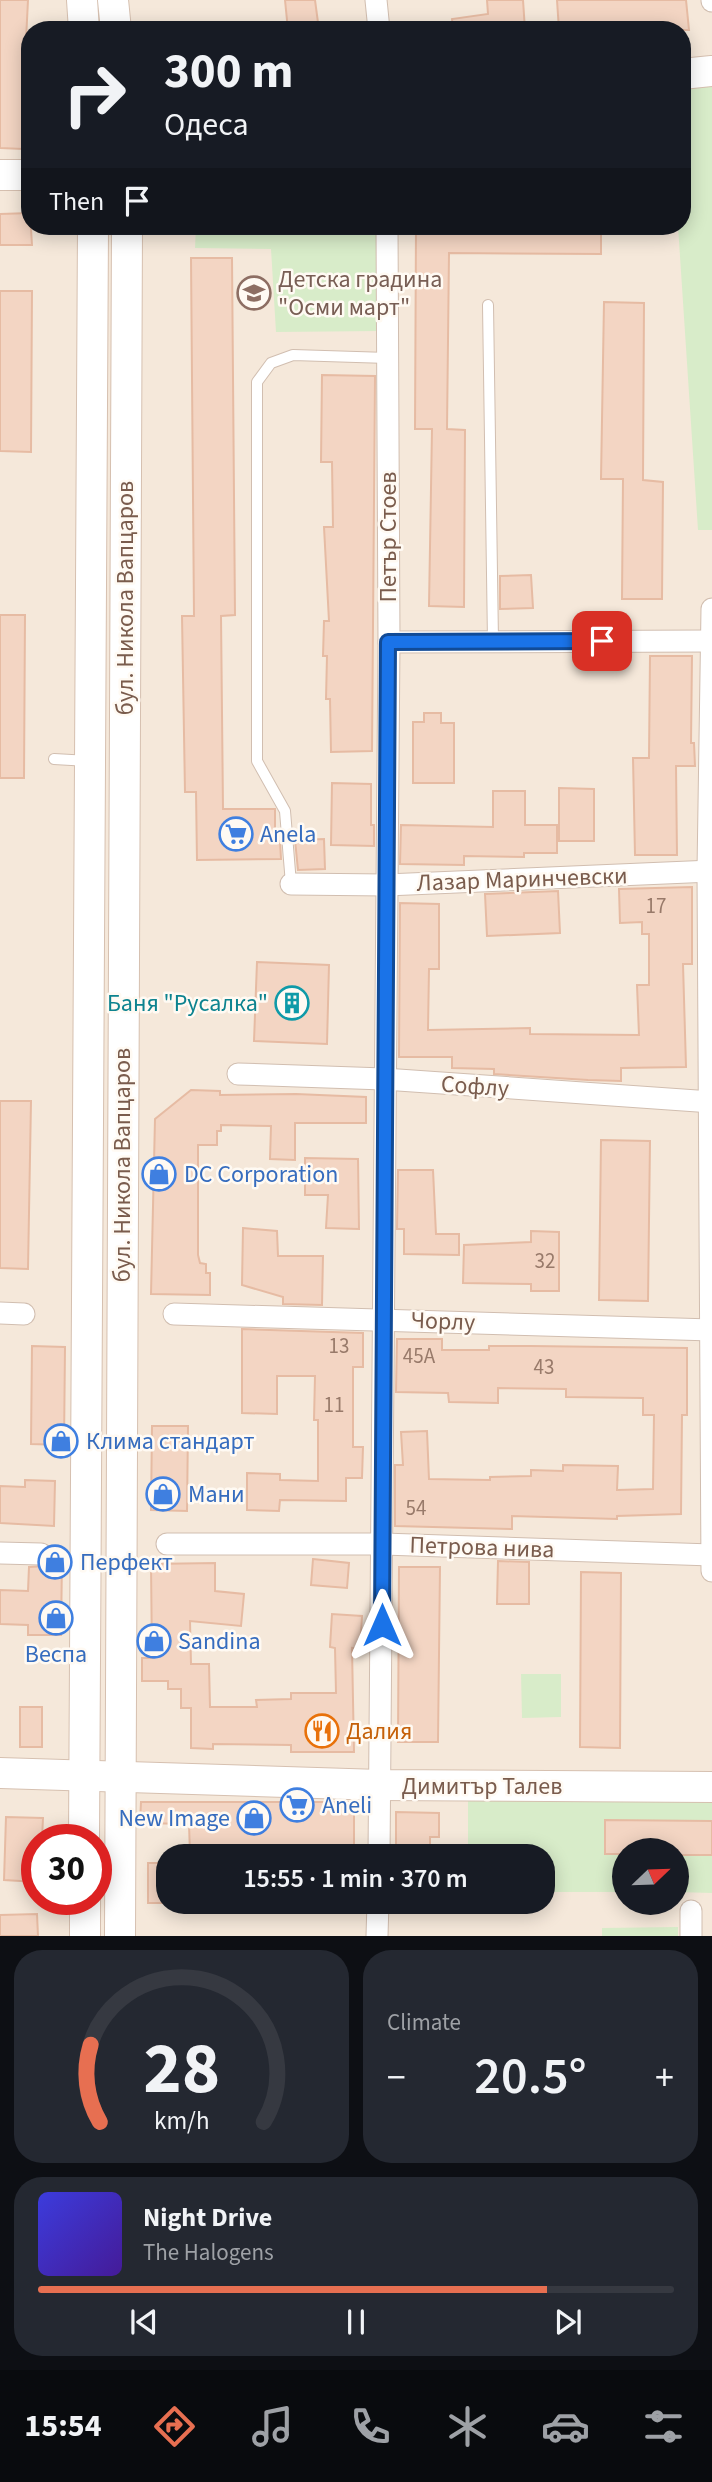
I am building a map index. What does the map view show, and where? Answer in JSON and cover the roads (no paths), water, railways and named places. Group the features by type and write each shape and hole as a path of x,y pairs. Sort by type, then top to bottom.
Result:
{"street":[{"path":"82,0 83,21"},
{"path":"113,0 115,21"},
{"path":"376,0 378,21"},
{"path":"691,73 712,71"},
{"path":"0,175 21,175"},
{"name":"бул. Никола Вапцаров","path":"85,1824 93,235"},
{"name":"бул. Никола Вапцаров","path":"120,1936 127,235"},
{"name":"Петър Стоев","path":"379,1844 388,642 387,235"},
{"path":"712,609 712,1571"},
{"path":"388,642 711,641"},
{"name":"Лазар Маринчевски","path":"291,884 386,885 710,871"},
{"name":"Софлу","path":"238,1073 384,1079 711,1101"},
{"path":"0,1313 24,1314"},
{"name":"Чорлу","path":"174,1314 711,1329"},
{"name":"Петрова нива","path":"167,1544 383,1544 712,1555"},
{"path":"0,1553 41,1554"},
{"name":"Димитър Талев","path":"0,1773 380,1785 712,1787"},
{"path":"691,1911 691,1936"},
{"path":"377,1936 378,1914"},
{"path":"85,1915 85,1936"}],"lane":[{"path":"488,305 493,641"},
{"path":"291,884 285,811 257,761 257,382 271,362 293,355 388,358"},
{"path":"54,759 90,761"}],"place":[{"name":"Детска градина \"Осми март\"","path":"254,293"},
{"name":"Anela","path":"236,834"},
{"name":"Баня \"Русалка\"","path":"292,1003"},
{"name":"DC Corporation","path":"159,1174"},
{"name":"Клима стандарт","path":"61,1441"},
{"name":"Мани","path":"163,1494"},
{"name":"Перфект","path":"55,1562"},
{"name":"Веспа","path":"56,1618"},
{"name":"Sandina","path":"154,1641"},
{"name":"Далия","path":"322,1731"},
{"name":"Aneli","path":"297,1805"},
{"name":"New Image","path":"254,1818"}]}
